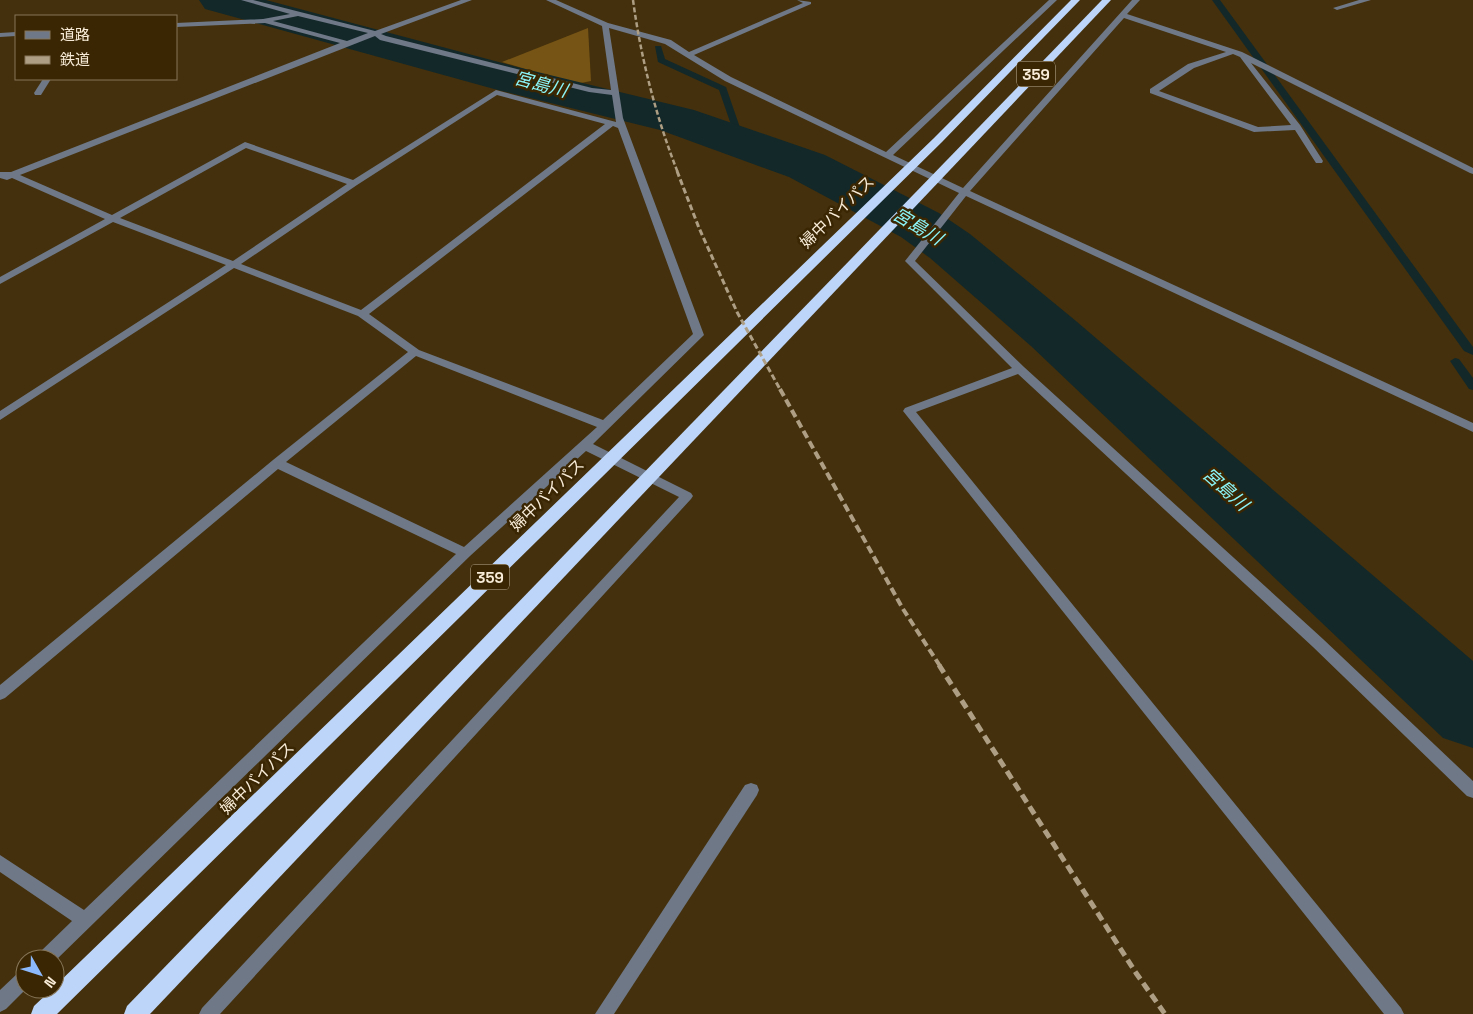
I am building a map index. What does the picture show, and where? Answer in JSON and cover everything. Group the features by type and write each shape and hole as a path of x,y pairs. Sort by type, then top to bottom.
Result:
{"highway":[{"name":"婦中バイパス","path":"42,1014 938,140 1076,0"},
{"name":"359","path":"135,1014 1107,0"}],"street":[{"path":"245,0 376,33 383,38 615,96"},
{"path":"0,180 347,43 468,0"},
{"path":"550,0 605,25 668,42 728,79 887,156 1473,428"},
{"path":"690,54 809,3 801,0"},
{"path":"887,156 1053,0"},
{"path":"1136,0 964,192 910,261 1020,369 1318,643 1473,791"},
{"path":"1337,8 1367,0"},
{"path":"178,26 263,21 300,14"},
{"path":"1123,15 1236,53 1473,171"},
{"path":"263,21 347,43"},
{"path":"55,949 465,553 585,445 699,335 621,122 615,96 605,25"},
{"path":"0,35 15,34"},
{"path":"1236,53 1297,127 1319,160"},
{"path":"1236,53 1190,66 1153,91 1258,130 1297,127"},
{"path":"38,93 46,80"},
{"path":"0,416 496,92 610,124 621,122"},
{"path":"362,314 610,124"},
{"path":"0,280 245,145 354,183"},
{"path":"0,175 12,175 112,218 362,314 415,352 604,425"},
{"path":"0,694 277,463 415,352"},
{"path":"1020,369 909,412 1395,1014"},
{"path":"208,1014 687,496 585,445"},
{"path":"277,463 465,553"},
{"path":"604,1014 751,790"},
{"path":"0,863 84,920"},
{"path":"0,1002 15,988"}],"shaded area":[{"path":"588,28 591,81 576,84 502,62"}],"waterway":[{"name":"宮島川","path":"219,0 510,79 677,120 807,166 920,225 950,246 1054,334 1473,712"},
{"path":"1216,0 1468,349 1473,352"},
{"path":"658,48 661,60 723,89 741,142"},
{"path":"1455,361 1473,386"}],"railway":[{"path":"633,0 650,88 678,173"},
{"path":"677,171 699,228 737,312 781,391"},
{"path":"780,389 903,609 940,666"},
{"path":"939,665 1136,973 1165,1014"}]}
